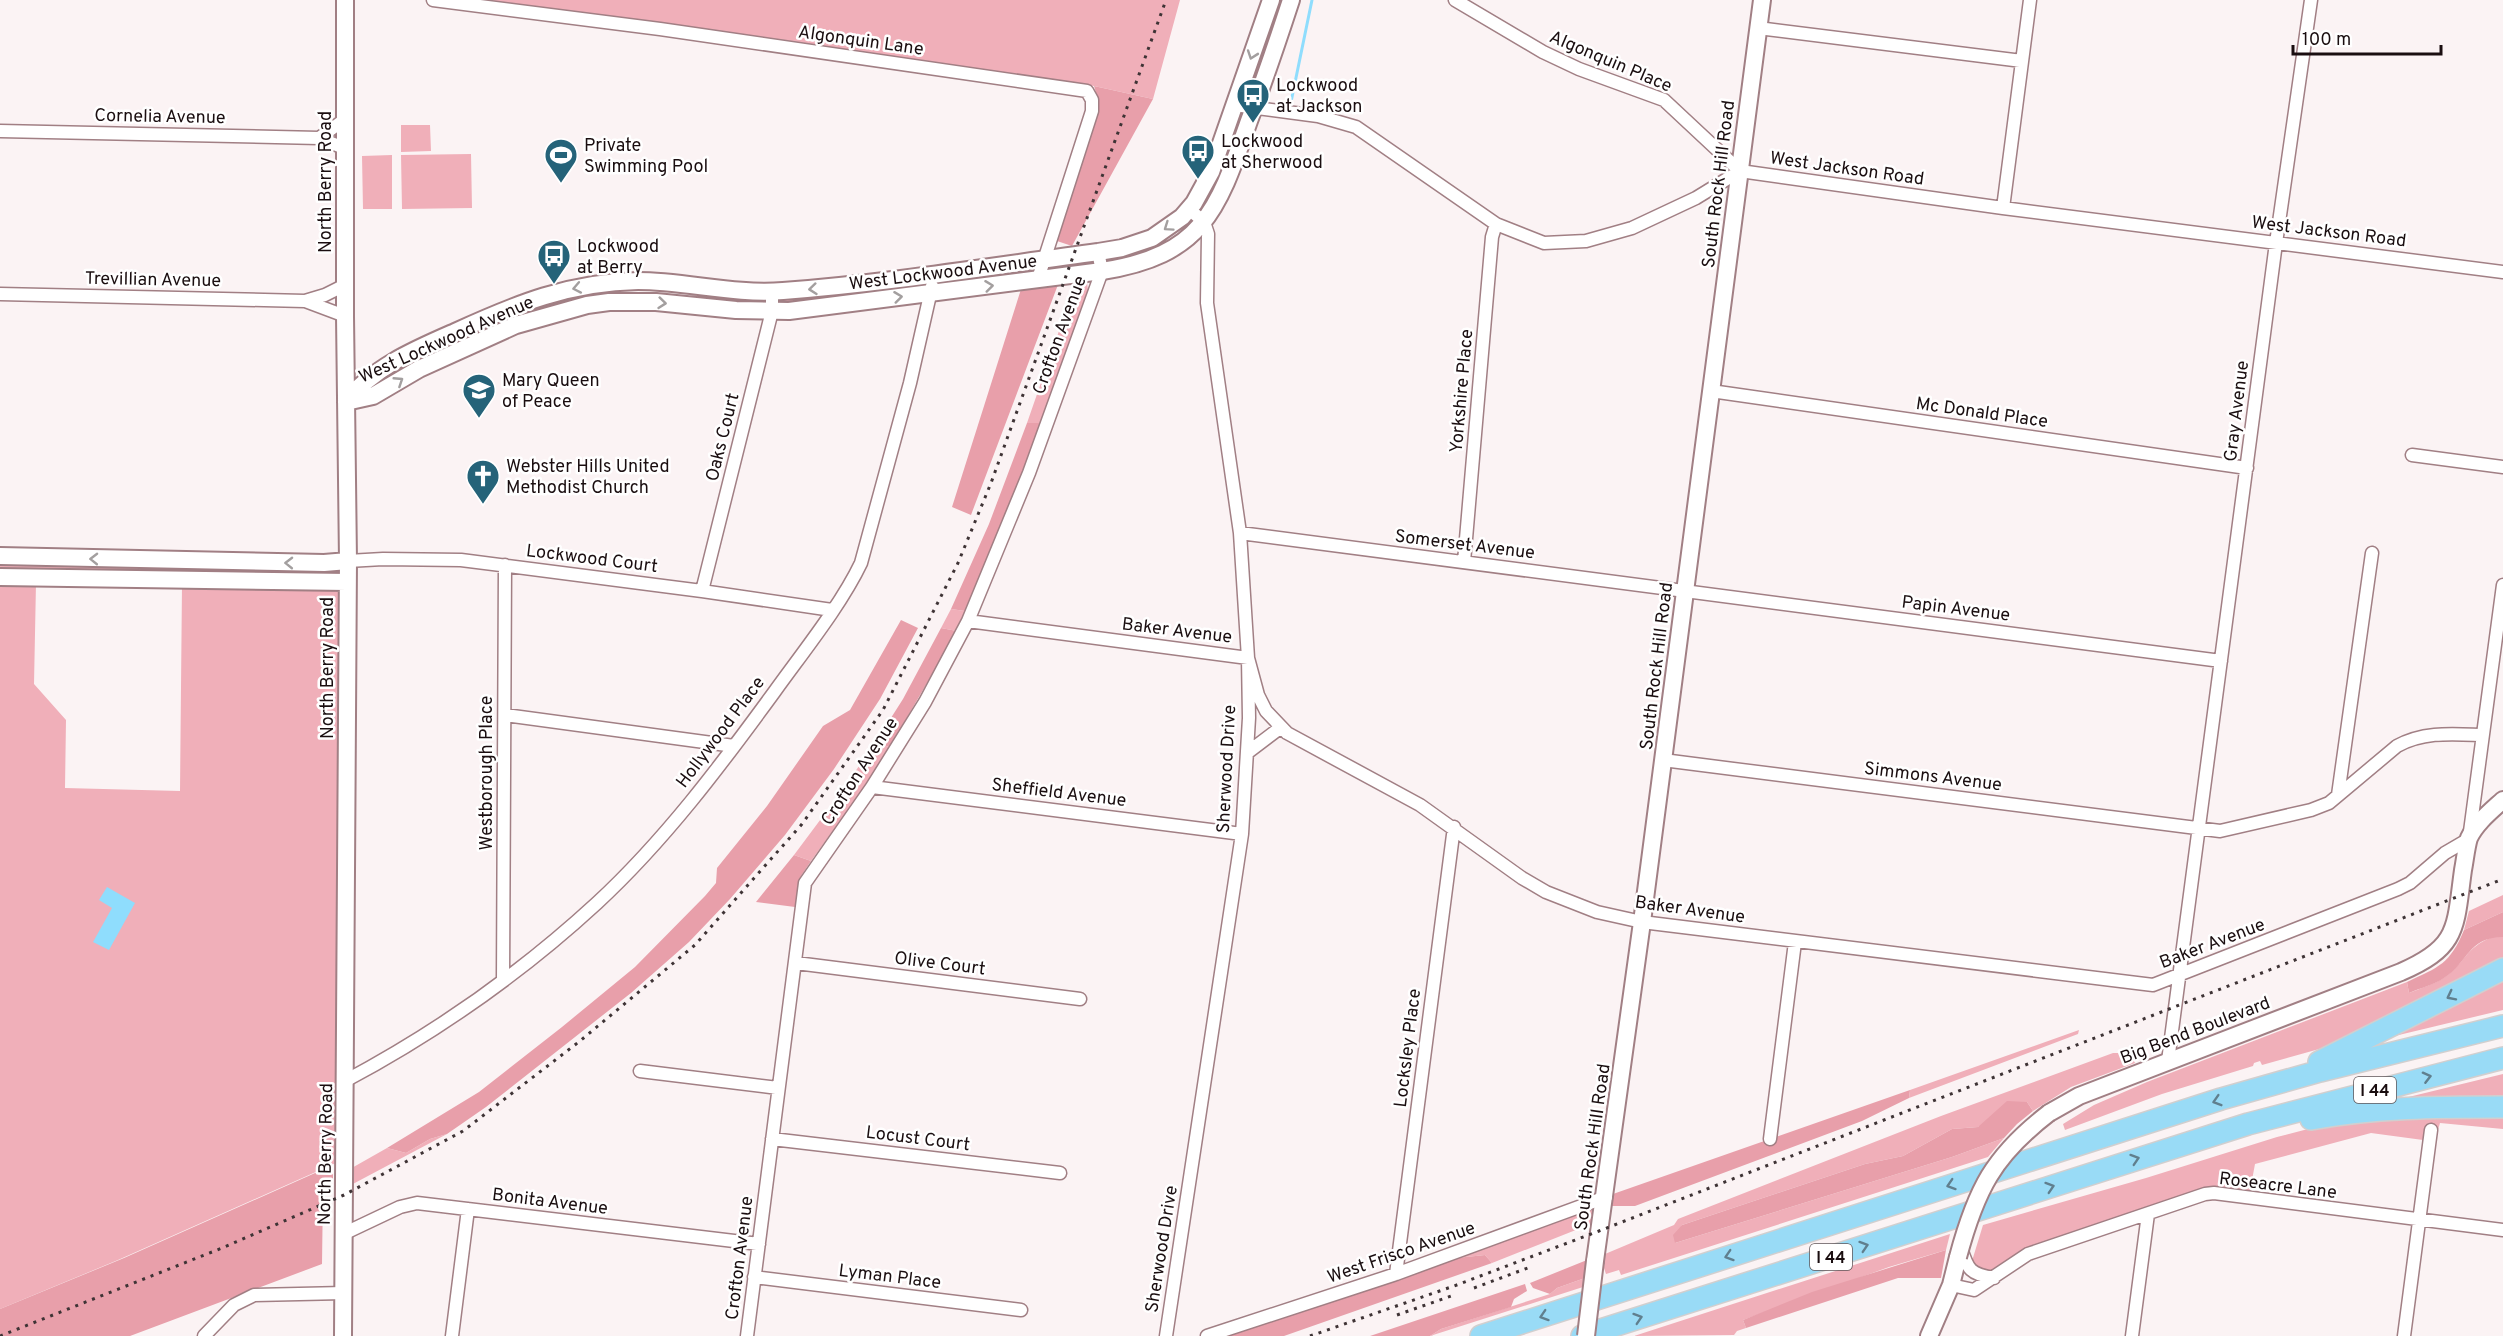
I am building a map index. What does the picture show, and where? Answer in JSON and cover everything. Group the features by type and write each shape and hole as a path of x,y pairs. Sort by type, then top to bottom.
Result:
{"highway":[{"path":"2273,1084 2386,1030 2503,969"},
{"name":"I 44","path":"1481,1336 2273,1084 2503,1026"},
{"name":"I 44","path":"1584,1336 2248,1124 2503,1058"},
{"path":"2248,1124 2300,1122 2348,1112 2398,1108 2503,1107"}],"main road":[{"name":"North Berry Road","path":"343,1336 348,561 345,349 345,0"},
{"name":"West Lockwood Avenue","path":"346,402 359,385 405,355 513,306 539,296 580,287 638,281 752,293 772,292 1098,252 1122,248 1152,238 1168,229 1189,209 1211,172 1271,0"},
{"name":"West Lockwood Avenue","path":"346,402 373,396 419,369 516,326 545,315 587,305 628,301 772,311 1102,271 1145,262 1164,254 1204,222 1214,208 1229,177 1291,0"},
{"name":"South Rock Hill Road","path":"1584,1336 1642,922 1762,0"},
{"path":"539,296 545,315"},
{"path":"449,334 456,352"},
{"path":"345,349 357,366 378,372"},
{"path":"0,556 178,561 324,563 348,561"},
{"path":"178,561 178,580"},
{"path":"0,577 347,582"},
{"name":"Big Bend Boulevard","path":"1929,1336 1952,1285 1968,1219 1982,1186 1999,1160 2024,1132 2049,1113 2079,1096 2432,958 2441,951 2452,933 2469,839 2481,821 2503,800"}],"street":[{"name":"Algonquin Lane","path":"433,0 660,29 1087,91 1092,100 1092,111 1038,279"},
{"name":"Algonquin Place","path":"1455,0 1543,52 1579,69 1664,100 1740,171"},
{"path":"2003,208 2030,0"},
{"name":"Gray Avenue","path":"2168,1061 2276,243 2311,0"},
{"path":"1758,28 2022,61"},
{"path":"1234,105 1318,117 1356,127 1496,224 1544,243 1586,241 1632,228 1696,198 1740,171"},
{"path":"319,138 344,120"},
{"name":"Cornelia Avenue","path":"0,131 319,138 344,148"},
{"name":"West Jackson Road","path":"1740,171 2003,208 2503,272"},
{"path":"1189,209 1204,222"},
{"name":"Sherwood Drive","path":"1166,1336 1242,834 1247,753 1248,658 1240,533 1207,303 1209,245 1204,222"},
{"name":"Yorkshire Place","path":"1464,562 1492,237 1496,224"},
{"name":"Crofton Avenue","path":"747,1336 805,883 872,787 925,702 969,621 1029,472 1102,271 1098,252"},
{"name":"Hollywood Place","path":"345,1081 397,1053 503,981 598,902 688,804 735,746 854,579 867,547 935,273"},
{"name":"Trevillian Avenue","path":"0,294 305,301 325,295 345,285"},
{"name":"Oaks Court","path":"702,591 772,311 772,292"},
{"name":"Trevillian Avenue","path":"305,301 345,316"},
{"name":"Mc Donald Place","path":"1712,391 2247,468"},
{"path":"2412,455 2503,467"},
{"name":"Somerset Avenue","path":"1240,533 1685,591"},
{"path":"2338,795 2372,553"},
{"name":"Lockwood Court","path":"348,561 447,559 832,610"},
{"name":"Westborough Place","path":"503,981 505,565"},
{"path":"2469,839 2503,585"},
{"name":"Papin Avenue","path":"1685,591 2221,661"},
{"name":"Baker Avenue","path":"969,621 1248,658 1258,695 1266,711 1280,728 1304,743 1392,788 1454,827 1522,878 1546,892 1597,912 1642,922 2153,985 2398,889 2445,853 2469,839"},
{"path":"505,715 735,746"},
{"path":"1247,753 1280,728"},
{"name":"Simmons Avenue","path":"1663,760 2220,831 2311,810 2329,803 2397,746 2408,740 2432,734 2482,735"},
{"name":"Sheffield Avenue","path":"872,787 1242,834"},
{"name":"Locksley Place","path":"1396,1274 1454,827"},
{"path":"1770,1138 1795,942"},
{"name":"Olive Court","path":"796,963 1080,999"},
{"path":"640,1071 778,1088"},
{"path":"2404,1336 2431,1130"},
{"name":"Locust Court","path":"772,1138 1060,1173"},
{"name":"Roseacre Lane","path":"1952,1285 1974,1290 2028,1254 2214,1194 2503,1230"},
{"name":"West Frisco Avenue","path":"1207,1336 1396,1274 1605,1197"},
{"name":"Bonita Avenue","path":"343,1234 407,1204 428,1203 759,1244"},
{"path":"452,1336 468,1209"},
{"path":"2132,1336 2148,1214"},
{"path":"1959,1252 1972,1272 1994,1278"},
{"name":"Lyman Place","path":"754,1277 1021,1310"},
{"path":"204,1336 234,1305 255,1296 344,1293"}],"shaded area":[{"path":"465,0 1180,0 1153,99 1094,86"},
{"path":"1094,86 1153,99 1072,246 1054,240 1098,108"},
{"path":"401,125 430,125 431,151 401,152"},
{"path":"471,154 472,208 402,209 401,155"},
{"path":"392,155 392,209 363,209 362,156"},
{"path":"1028,268 1026,274 941,285 941,280"},
{"path":"1087,281 1088,291 1040,423 1027,423 1076,282"},
{"path":"1059,282 971,515 952,507 1022,286"},
{"path":"924,284 923,287 781,305 779,302 780,299"},
{"path":"1027,423 1040,423 1007,514 965,611 951,609 989,524"},
{"path":"0,561 173,564 173,575 0,572"},
{"path":"185,565 329,569 329,575 186,575"},
{"path":"0,582 36,583 34,684 66,720 65,788 180,791 182,585 337,589 339,594 336,1163 118,1260 0,1309"},
{"path":"951,609 965,611 957,631 941,628"},
{"path":"901,620 918,628 880,699 834,769 785,835 730,899 689,942 631,993 486,1107 447,1134 430,1139 406,1153 387,1148 479,1092 562,1027 635,967 705,896 716,883 717,868 767,806 823,726 850,710"},
{"path":"941,628 957,631 890,747 875,743 903,699"},
{"path":"875,743 890,747 861,792 811,861 794,855 841,792"},
{"path":"794,855 811,861 801,876 795,907 756,902"},
{"path":"2503,895 2503,912 2464,930 2469,911"},
{"path":"2503,912 2503,937 2482,941 2444,978 2409,993 2407,982 2442,963 2454,950 2464,930"},
{"path":"2492,937 2503,937 2503,964 2348,1041 2262,1065 2260,1061 2254,1063 2253,1066 2162,1094 2065,1130 2063,1124 2094,1105 2147,1082 2407,982 2409,993 2432,984 2452,971 2476,946"},
{"path":"2503,974 2503,1010 2378,1040"},
{"path":"2079,1030 2078,1034 1909,1098 1910,1090"},
{"path":"2113,1053 2131,1053 2135,1063 2071,1087 2033,1111 2027,1102 1978,1127 1952,1129 1903,1156 1865,1164 1682,1225 1675,1243 1952,1157 2004,1138 1988,1157 1621,1275 1619,1270 1606,1274 1603,1265 1605,1254 1674,1225 1678,1219 1941,1116"},
{"path":"2503,1074 2503,1100 2388,1102"},
{"path":"1910,1090 1909,1098 1862,1121 1635,1206 1611,1206 1613,1194"},
{"path":"2007,1101 2027,1102 2033,1111 2004,1138 1952,1157 1675,1243 1673,1235 1682,1225 1865,1164 1903,1156 1952,1129 1978,1127"},
{"path":"2503,1116 2503,1129 2440,1123 2438,1130 2425,1129 2423,1140 2371,1133 2255,1164 2250,1191 2217,1189 1985,1273 1978,1271 1972,1261 1983,1225 2277,1137 2350,1118"},
{"path":"447,1134 351,1185 350,1169 387,1148 406,1153 430,1139"},
{"path":"333,1165 333,1180 323,1190 322,1264 130,1336 0,1336 0,1309 124,1258"},
{"path":"1585,1208 1595,1211 1595,1220 1591,1224 1492,1263 1485,1255 1456,1258"},
{"path":"1950,1234 1946,1250 1889,1267 1743,1320 1746,1328 1737,1331 1734,1335 1634,1336"},
{"path":"1946,1250 1941,1278 1898,1278 1746,1328 1743,1320 1812,1292"},
{"path":"1485,1255 1492,1263 1284,1336 1223,1336 1456,1258"},
{"path":"1587,1260 1585,1278 1557,1288 1550,1294 1533,1288 1530,1283"},
{"path":"1585,1278 1583,1287 1430,1336 1441,1329 1550,1294 1557,1288"},
{"path":"1525,1284 1527,1291 1514,1299 1511,1307 1441,1329 1430,1336 1370,1336"}],"water":[{"path":"107,887 135,903 109,950 93,942 112,908 99,900"}],"waterway":[{"path":"1291,102 1312,0"}],"railway":[{"path":"0,1336 222,1248 344,1195 463,1131 580,1041 695,945 802,824 883,710 958,563 991,483 1166,0"},
{"path":"1310,1336 1454,1286 1599,1231 2503,879"},
{"path":"1474,1288 1533,1266"},
{"path":"1397,1315 1451,1296"}],"place":[{"name":"Lockwood at Jackson","path":"1253,124"},
{"name":"Lockwood at Sherwood","path":"1198,180"},
{"name":"Private Swimming Pool","path":"561,184"},
{"name":"Lockwood at Berry","path":"554,285"},
{"name":"Mary Queen of Peace","path":"479,419"},
{"name":"Webster Hills United Methodist Church","path":"483,505"}]}
